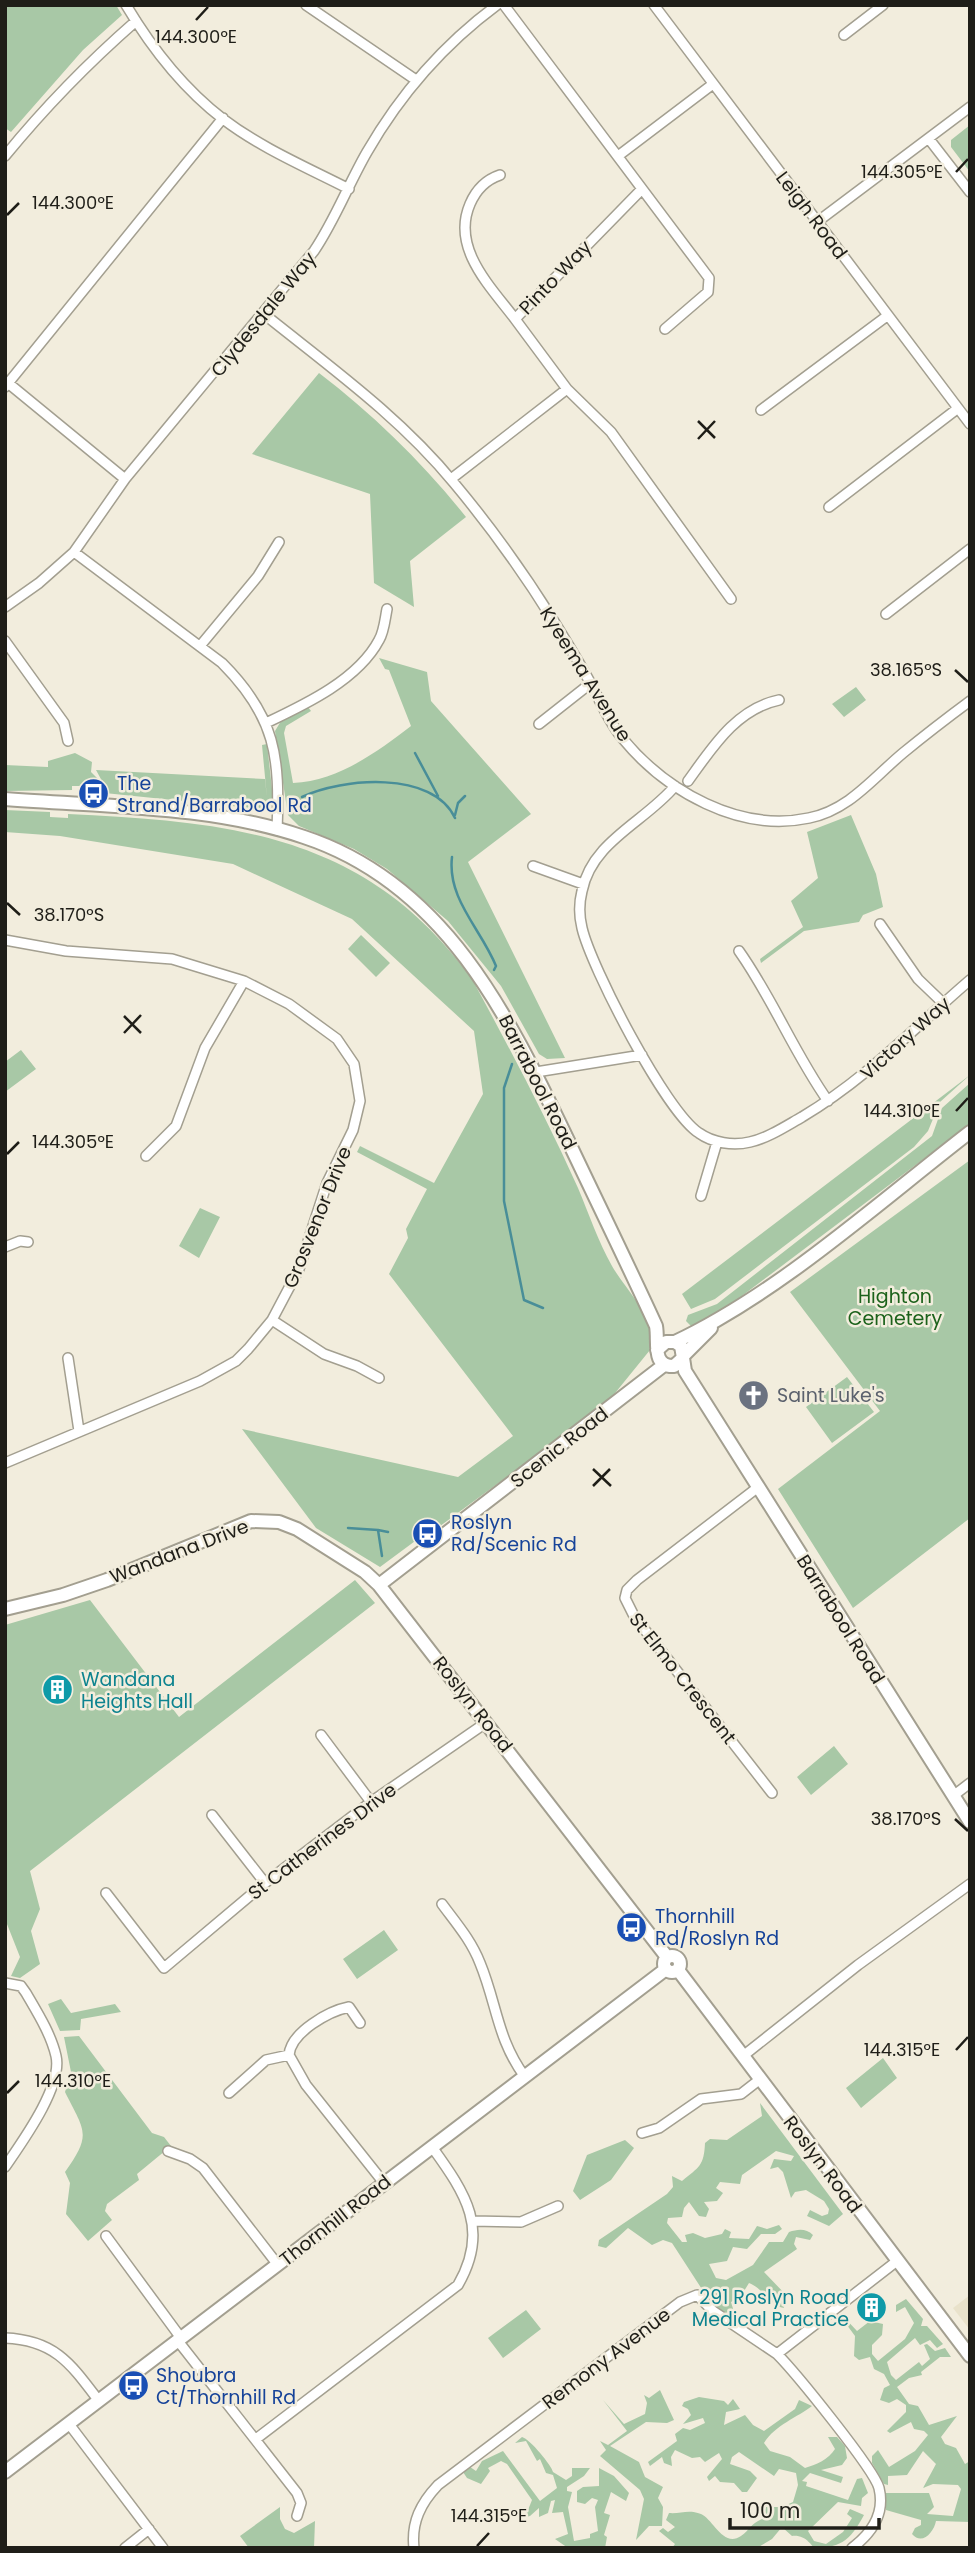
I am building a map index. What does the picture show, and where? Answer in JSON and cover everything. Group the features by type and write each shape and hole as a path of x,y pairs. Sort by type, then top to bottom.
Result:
{"street":[{"path":"126,5 176,73 222,118 268,147 349,189"},
{"path":"306,5 416,80"},
{"name":"Clydesdale Way","path":"5,607 39,583 74,552 125,479 320,243 372,144 416,80 443,49 497,5"},
{"path":"504,5 704,270 710,286 704,298 665,328"},
{"name":"Leigh Road","path":"654,5 970,425"},
{"path":"844,34 883,5"},
{"path":"5,156 55,98 136,21"},
{"path":"618,156 713,84"},
{"path":"817,222 970,107"},
{"path":"125,479 7,385 222,118"},
{"path":"929,139 970,192"},
{"path":"500,175 485,182 472,198 464,222 465,233 473,261 515,319"},
{"name":"Pinto Way","path":"642,189 515,319 566,389 611,432 731,599"},
{"name":"Kyeema Avenue","path":"264,314 360,390 451,479 513,559 591,683 621,737 675,786 709,805 751,818 784,822 813,817 851,800 902,753 970,701"},
{"path":"761,410 887,316"},
{"path":"451,479 566,389"},
{"path":"829,507 957,409"},
{"path":"200,646 258,576 279,542"},
{"path":"886,614 970,549"},
{"path":"74,552 200,646 240,681 266,723 276,752 277,830"},
{"path":"266,723 333,688 365,659 379,640 387,609"},
{"path":"5,641 64,723 68,741"},
{"path":"539,724 591,683"},
{"path":"688,780 728,730 757,708 779,700"},
{"path":"675,786 602,850 583,884 580,907 583,930 642,1055 682,1118 699,1133 717,1142 701,1196"},
{"name":"Barrabool Road","path":"5,799 220,816 305,837 373,869 424,909 477,969 521,1041 657,1328 657,1352"},
{"path":"533,866 583,884"},
{"path":"880,924 918,979 944,1004"},
{"name":"Grosvenor Drive","path":"5,940 66,951 172,960 244,981 289,1004 337,1038 354,1064 360,1101 353,1130 327,1183 307,1251 272,1320 242,1355 220,1371 5,1464"},
{"path":"739,951 766,989 805,1068 828,1101"},
{"name":"Victory Way","path":"717,1142 749,1143 828,1101 881,1062 970,980"},
{"path":"146,1156 176,1126 205,1048 244,981"},
{"path":"536,1072 642,1055"},
{"path":"722,1317 683,1356 680,1363 666,1366 657,1352 662,1344 722,1317 789,1271 970,1132"},
{"path":"5,1247 20,1241 28,1242"},
{"path":"272,1320 324,1354 357,1366 379,1378"},
{"name":"Barrabool Road","path":"657,1328 673,1341"},
{"path":"673,1341 681,1346 683,1356"},
{"name":"Scenic Road","path":"640,1385 657,1352"},
{"name":"Barrabool Road","path":"683,1356 685,1371 712,1415 970,1822"},
{"path":"68,1358 79,1431"},
{"name":"Barrabool Road","path":"666,1366 712,1415"},
{"name":"Scenic Road","path":"379,1586 666,1366"},
{"name":"St Elmo Crescent","path":"757,1488 637,1580 625,1598 634,1616 772,1794"},
{"name":"Wandana Drive","path":"5,1609 74,1591 251,1521 281,1522 297,1529 365,1572 379,1586"},
{"name":"Roslyn Road","path":"379,1586 487,1722 970,2356"},
{"name":"St Catherines Drive","path":"106,1893 164,1968 265,1883 371,1802 487,1722"},
{"path":"321,1735 371,1802"},
{"path":"953,1796 970,1783"},
{"path":"212,1815 265,1883"},
{"path":"743,2056 858,1965 970,1884"},
{"path":"442,1904 472,1945 481,1966 502,2040 525,2077"},
{"name":"Thornhill Road","path":"5,2472 670,1965"},
{"path":"5,1983 14,1983 26,1993 53,2045 57,2065 54,2084 5,2167"},
{"path":"359,2023 347,2004 311,2026 291,2046 289,2055 306,2085 384,2183"},
{"path":"229,2092 266,2060 289,2055"},
{"path":"642,2133 659,2128 701,2099 741,2094 759,2080"},
{"path":"256,2439 458,2285 472,2254 472,2221 468,2203 457,2180 432,2147"},
{"path":"167,2151 190,2159 203,2168 278,2265"},
{"path":"472,2221 521,2222 558,2206"},
{"path":"106,2236 179,2340 297,2493 301,2502 297,2516"},
{"path":"852,2548 875,2523 880,2509 878,2484 777,2354 897,2261"},
{"name":"Remony Avenue","path":"414,2547 416,2518 438,2485 680,2302 697,2295 713,2311 777,2354"},
{"path":"5,2338 50,2347 71,2365 99,2401"},
{"path":"69,2424 163,2548"},
{"path":"125,2548 149,2529"}],"shaded area":[{"path":"970,2295 970,2330 953,2308"}],"green space":[{"path":"5,5 116,5 122,15 83,50 11,132 5,128"},
{"path":"970,125 970,172 951,147 951,140"},
{"path":"319,373 397,440 466,517 410,561 414,607 374,583 370,494 252,454"},
{"path":"379,658 427,672 431,701 531,814 468,862 565,1058 547,1059 539,1054 501,986 448,921 387,869 354,849 299,826 288,815 275,731 281,721 308,707 311,711 286,726 284,733 293,783 326,777 356,764 411,726 389,670 385,669"},
{"path":"856,687 866,700 844,717 832,704"},
{"path":"267,744 273,798 261,809 85,791 86,784 94,785 102,781 96,770 265,779 267,798 262,745"},
{"path":"75,753 92,762 91,772 99,780 84,781 82,786 72,786 72,790 5,791 5,765 48,767 48,761"},
{"path":"5,810 50,812 50,817 68,818 68,814 186,823 241,831 292,845 342,865 388,893 431,931 472,979 553,1135 607,1257 645,1316 651,1338 650,1350 607,1403 380,1567 316,1528 242,1429 458,1477 513,1436 389,1274 408,1238 406,1229 427,1189 357,1152 360,1146 434,1183 483,1094 474,1031 352,919 233,864 60,836 5,832"},
{"path":"851,815 876,874 883,907 863,915 859,922 804,931 761,963 760,959 803,927 791,901 818,878 807,832"},
{"path":"361,935 390,963 376,977 348,949"},
{"path":"21,1050 36,1069 5,1092 5,1062"},
{"path":"970,1075 940,1102 928,1131 914,1147 715,1299 691,1309 682,1294"},
{"path":"970,1083 970,1124 726,1308 691,1326 686,1321 688,1315 717,1304 932,1136 942,1108"},
{"name":"Highton Cemetery","path":"970,1160 970,1518 853,1608 778,1489 880,1411 790,1292"},
{"path":"200,1208 220,1217 199,1258 179,1246"},
{"path":"847,1377 874,1412 832,1443 806,1407"},
{"path":"355,1580 375,1603 30,1871 40,1909 31,1931 40,1964 20,1978 11,1976 20,1957 5,1919 5,1625 90,1600 179,1717"},
{"path":"834,1746 848,1764 811,1795 797,1777"},
{"path":"384,1930 398,1950 357,1979 343,1959"},
{"path":"61,1999 71,2013 115,2004 121,2012 81,2019 80,2030 60,2031 48,2004"},
{"path":"79,2036 152,2133 164,2137 171,2146 137,2174 139,2180 107,2204 105,2211 112,2220 88,2241 66,2214 70,2183 65,2172 79,2149 83,2133 65,2092 71,2072 64,2037"},
{"path":"883,2058 897,2078 861,2108 846,2088"},
{"path":"760,2103 843,2214 829,2226 807,2216 810,2210 822,2216 828,2214 829,2209 824,2201 806,2190 795,2192 791,2198 783,2172 778,2167 770,2169 774,2159 791,2161 794,2156 776,2151 742,2175 740,2184 720,2182 716,2188 723,2193 717,2201 704,2202 709,2209 706,2217 699,2216 689,2202 682,2217 668,2218 667,2223 682,2242 687,2242 685,2235 693,2233 705,2238 722,2234 725,2229 731,2232 729,2238 749,2239 757,2226 767,2229 779,2225 782,2229 775,2234 761,2234 747,2249 733,2247 727,2261 709,2264 716,2278 726,2280 753,2265 769,2242 783,2242 789,2232 796,2230 805,2230 813,2235 810,2240 796,2237 794,2244 797,2249 764,2272 787,2296 782,2302 784,2308 749,2283 741,2296 731,2302 734,2312 729,2318 707,2297 672,2243 663,2240 652,2245 628,2228 606,2248 598,2246 599,2240 667,2194 673,2187 672,2176 682,2181 696,2169 702,2161 705,2143 710,2139 727,2140 762,2116"},
{"path":"625,2140 634,2148 611,2180 580,2200 573,2191 587,2155"},
{"path":"906,2299 923,2319 921,2326 927,2326 943,2344 937,2348 930,2340 920,2345 915,2338 887,2362 891,2375 896,2380 919,2362 922,2366 930,2359 924,2345 927,2344 935,2351 945,2348 951,2357 940,2357 921,2372 922,2375 909,2378 897,2387 909,2404 918,2406 929,2425 957,2416 941,2437 945,2444 956,2448 965,2464 970,2461 970,2522 936,2521 930,2533 920,2539 912,2534 915,2528 921,2525 921,2520 886,2510 885,2493 929,2493 934,2507 927,2514 953,2516 961,2489 958,2485 933,2484 923,2488 936,2464 923,2451 907,2475 888,2476 888,2485 884,2484 872,2463 872,2456 878,2450 889,2467 915,2451 928,2435 924,2431 914,2429 911,2422 890,2433 887,2431 906,2412 906,2405 897,2399 889,2403 880,2400 884,2388 890,2385 884,2374 874,2369 870,2357 859,2360 854,2356 855,2336 841,2317 857,2331 870,2321 883,2324 882,2335 872,2345 872,2354 878,2361 905,2339 914,2323 905,2307 896,2312 896,2305"},
{"path":"526,2310 541,2329 503,2358 488,2338"},
{"path":"660,2390 674,2420 667,2423 646,2422 610,2446 639,2462 645,2477 663,2487 658,2498 663,2507 662,2526 649,2526 636,2540 644,2499 640,2490 600,2456 606,2450 600,2441 608,2445 627,2431 603,2400 624,2424 645,2414 647,2403 644,2395 649,2398"},
{"path":"699,2397 724,2401 728,2405 733,2399 740,2409 726,2412 724,2425 745,2415 753,2425 764,2431 795,2409 799,2400 812,2406 780,2426 764,2443 770,2451 790,2457 805,2468 829,2456 835,2449 828,2437 837,2437 845,2446 847,2458 842,2465 821,2470 843,2477 841,2483 810,2473 802,2481 807,2482 806,2486 848,2500 857,2479 862,2478 868,2493 862,2498 861,2506 838,2502 808,2531 814,2541 826,2544 843,2532 852,2518 847,2514 850,2509 864,2515 850,2536 839,2544 814,2548 782,2527 772,2539 757,2548 672,2548 675,2544 659,2531 663,2528 668,2532 675,2527 666,2520 669,2513 701,2514 724,2536 735,2539 762,2519 766,2507 782,2507 793,2502 798,2485 796,2473 779,2469 774,2476 739,2452 732,2457 730,2464 750,2471 757,2478 747,2492 742,2492 734,2483 720,2482 715,2476 709,2481 707,2477 722,2459 719,2453 705,2462 700,2457 692,2458 675,2450 671,2457 672,2466 664,2463 662,2457 650,2466 648,2462 677,2441 675,2434 683,2428 690,2430 705,2423 703,2418 683,2424 691,2415 688,2409 682,2406 684,2402"},
{"path":"522,2437 540,2453 553,2472 566,2480 572,2476 572,2468 590,2468 584,2476 567,2487 567,2491 572,2492 568,2507 574,2541 590,2538 590,2534 598,2531 595,2507 598,2500 592,2498 585,2504 577,2502 577,2491 583,2487 599,2486 599,2468 614,2476 629,2493 626,2501 611,2492 604,2513 610,2515 604,2535 607,2537 605,2548 568,2548 555,2539 568,2534 563,2512 552,2513 555,2500 551,2501 548,2513 539,2517 539,2508 530,2516 522,2518 520,2516 528,2510 532,2500 507,2464 501,2461 488,2468 490,2471 481,2484 467,2478 463,2472 470,2467 476,2471 482,2461 503,2451 540,2501 557,2488 553,2475 546,2473 540,2459 537,2461 526,2441 515,2443"},
{"path":"280,2507 280,2519 285,2529 294,2533 315,2521 314,2548 249,2548 240,2536"}],"waterway":[{"path":"415,753 438,796"},
{"path":"302,797 319,790 362,783 407,785 427,792 444,803 455,818"},
{"path":"455,815 458,803 465,796"},
{"path":"452,857 455,887 466,913 490,952 496,966 494,970"},
{"path":"512,1064 504,1088 504,1201 524,1300 543,1308"},
{"path":"348,1528 378,1530 382,1556"},
{"path":"378,1530 388,1532"}],"place":[{"name":"The Strand/Barrabool Rd","path":"94,794"},
{"name":"Saint Luke's","path":"754,1395"},
{"name":"Roslyn Rd/Scenic Rd","path":"428,1533"},
{"name":"Wandana Heights Hall","path":"58,1690"},
{"name":"Thornhill Rd/Roslyn Rd","path":"632,1927"},
{"name":"291 Roslyn Road Medical Practice","path":"872,2308"},
{"name":"Shoubra Ct/Thornhill Rd","path":"133,2386"}]}
